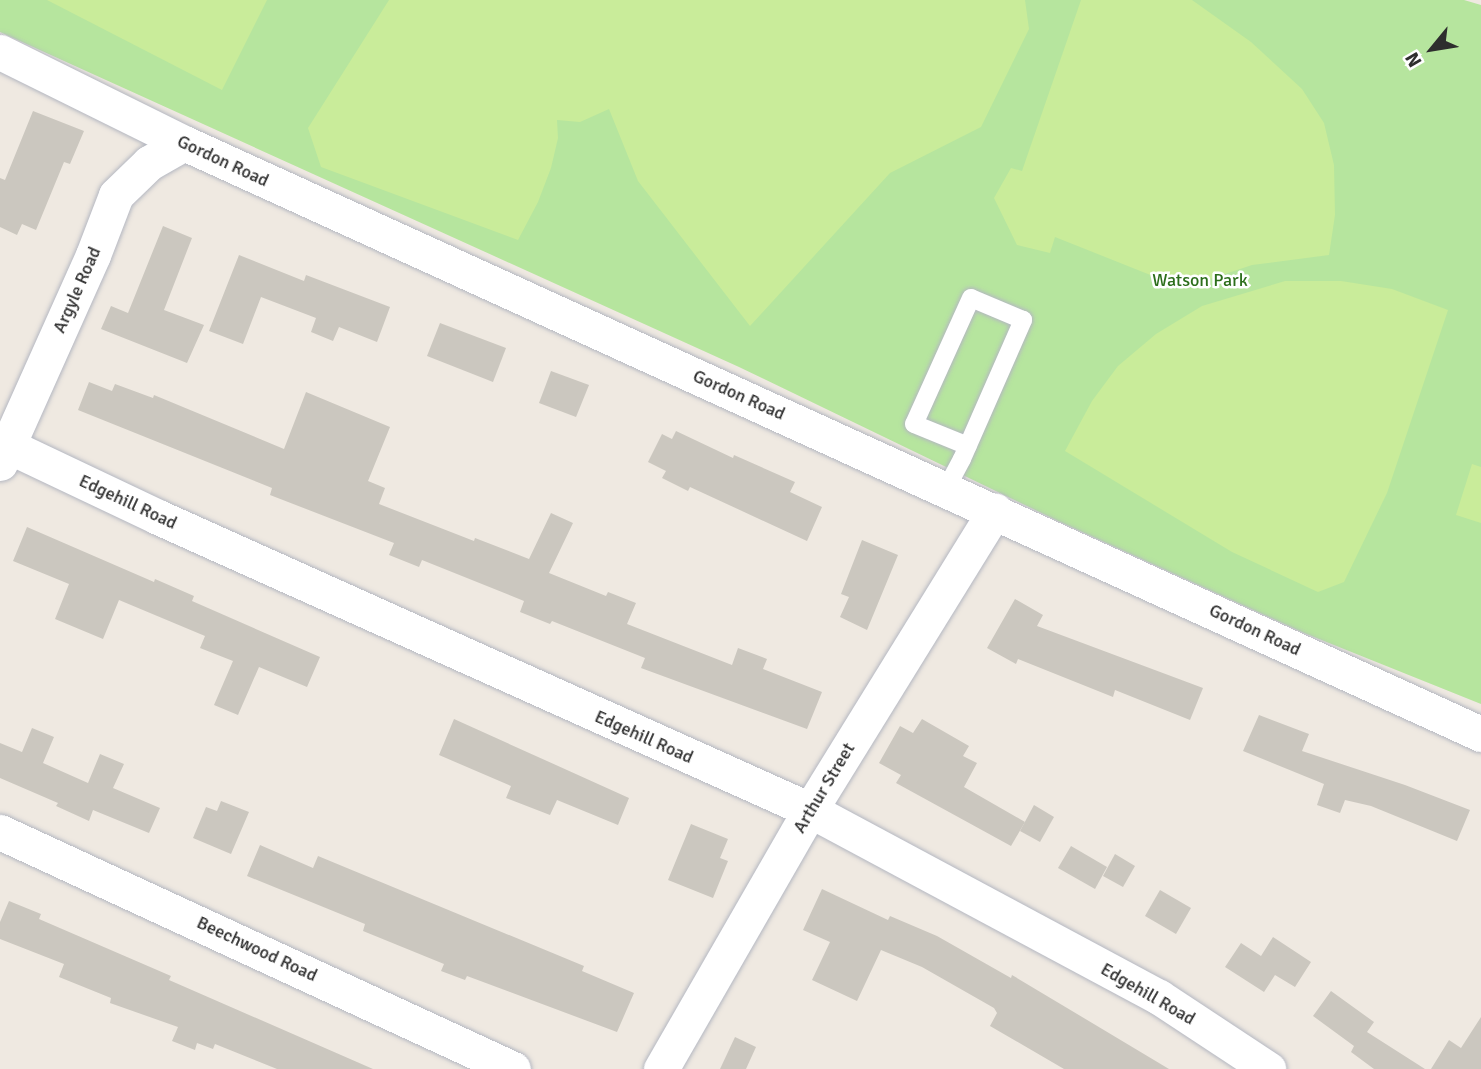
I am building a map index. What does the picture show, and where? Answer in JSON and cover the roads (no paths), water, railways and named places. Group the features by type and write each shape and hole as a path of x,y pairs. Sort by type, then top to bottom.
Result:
{"street":[{"name":"Gordon Road","path":"0,52 184,143 995,510 1481,734"},
{"name":"Argyle Road","path":"3,450 93,255 116,195 149,163 184,143"},
{"name":"Edgehill Road","path":"3,450 810,810 1159,997 1268,1069"},
{"name":"Arthur Street","path":"661,1069 810,810 995,510"},
{"name":"Beechwood Road","path":"0,832 513,1069"}],"lane":[{"path":"946,489 968,446 1023,320 971,298 914,424 968,446"}],"park label":[{"name":"Watson Park","path":"1200,280"}]}
